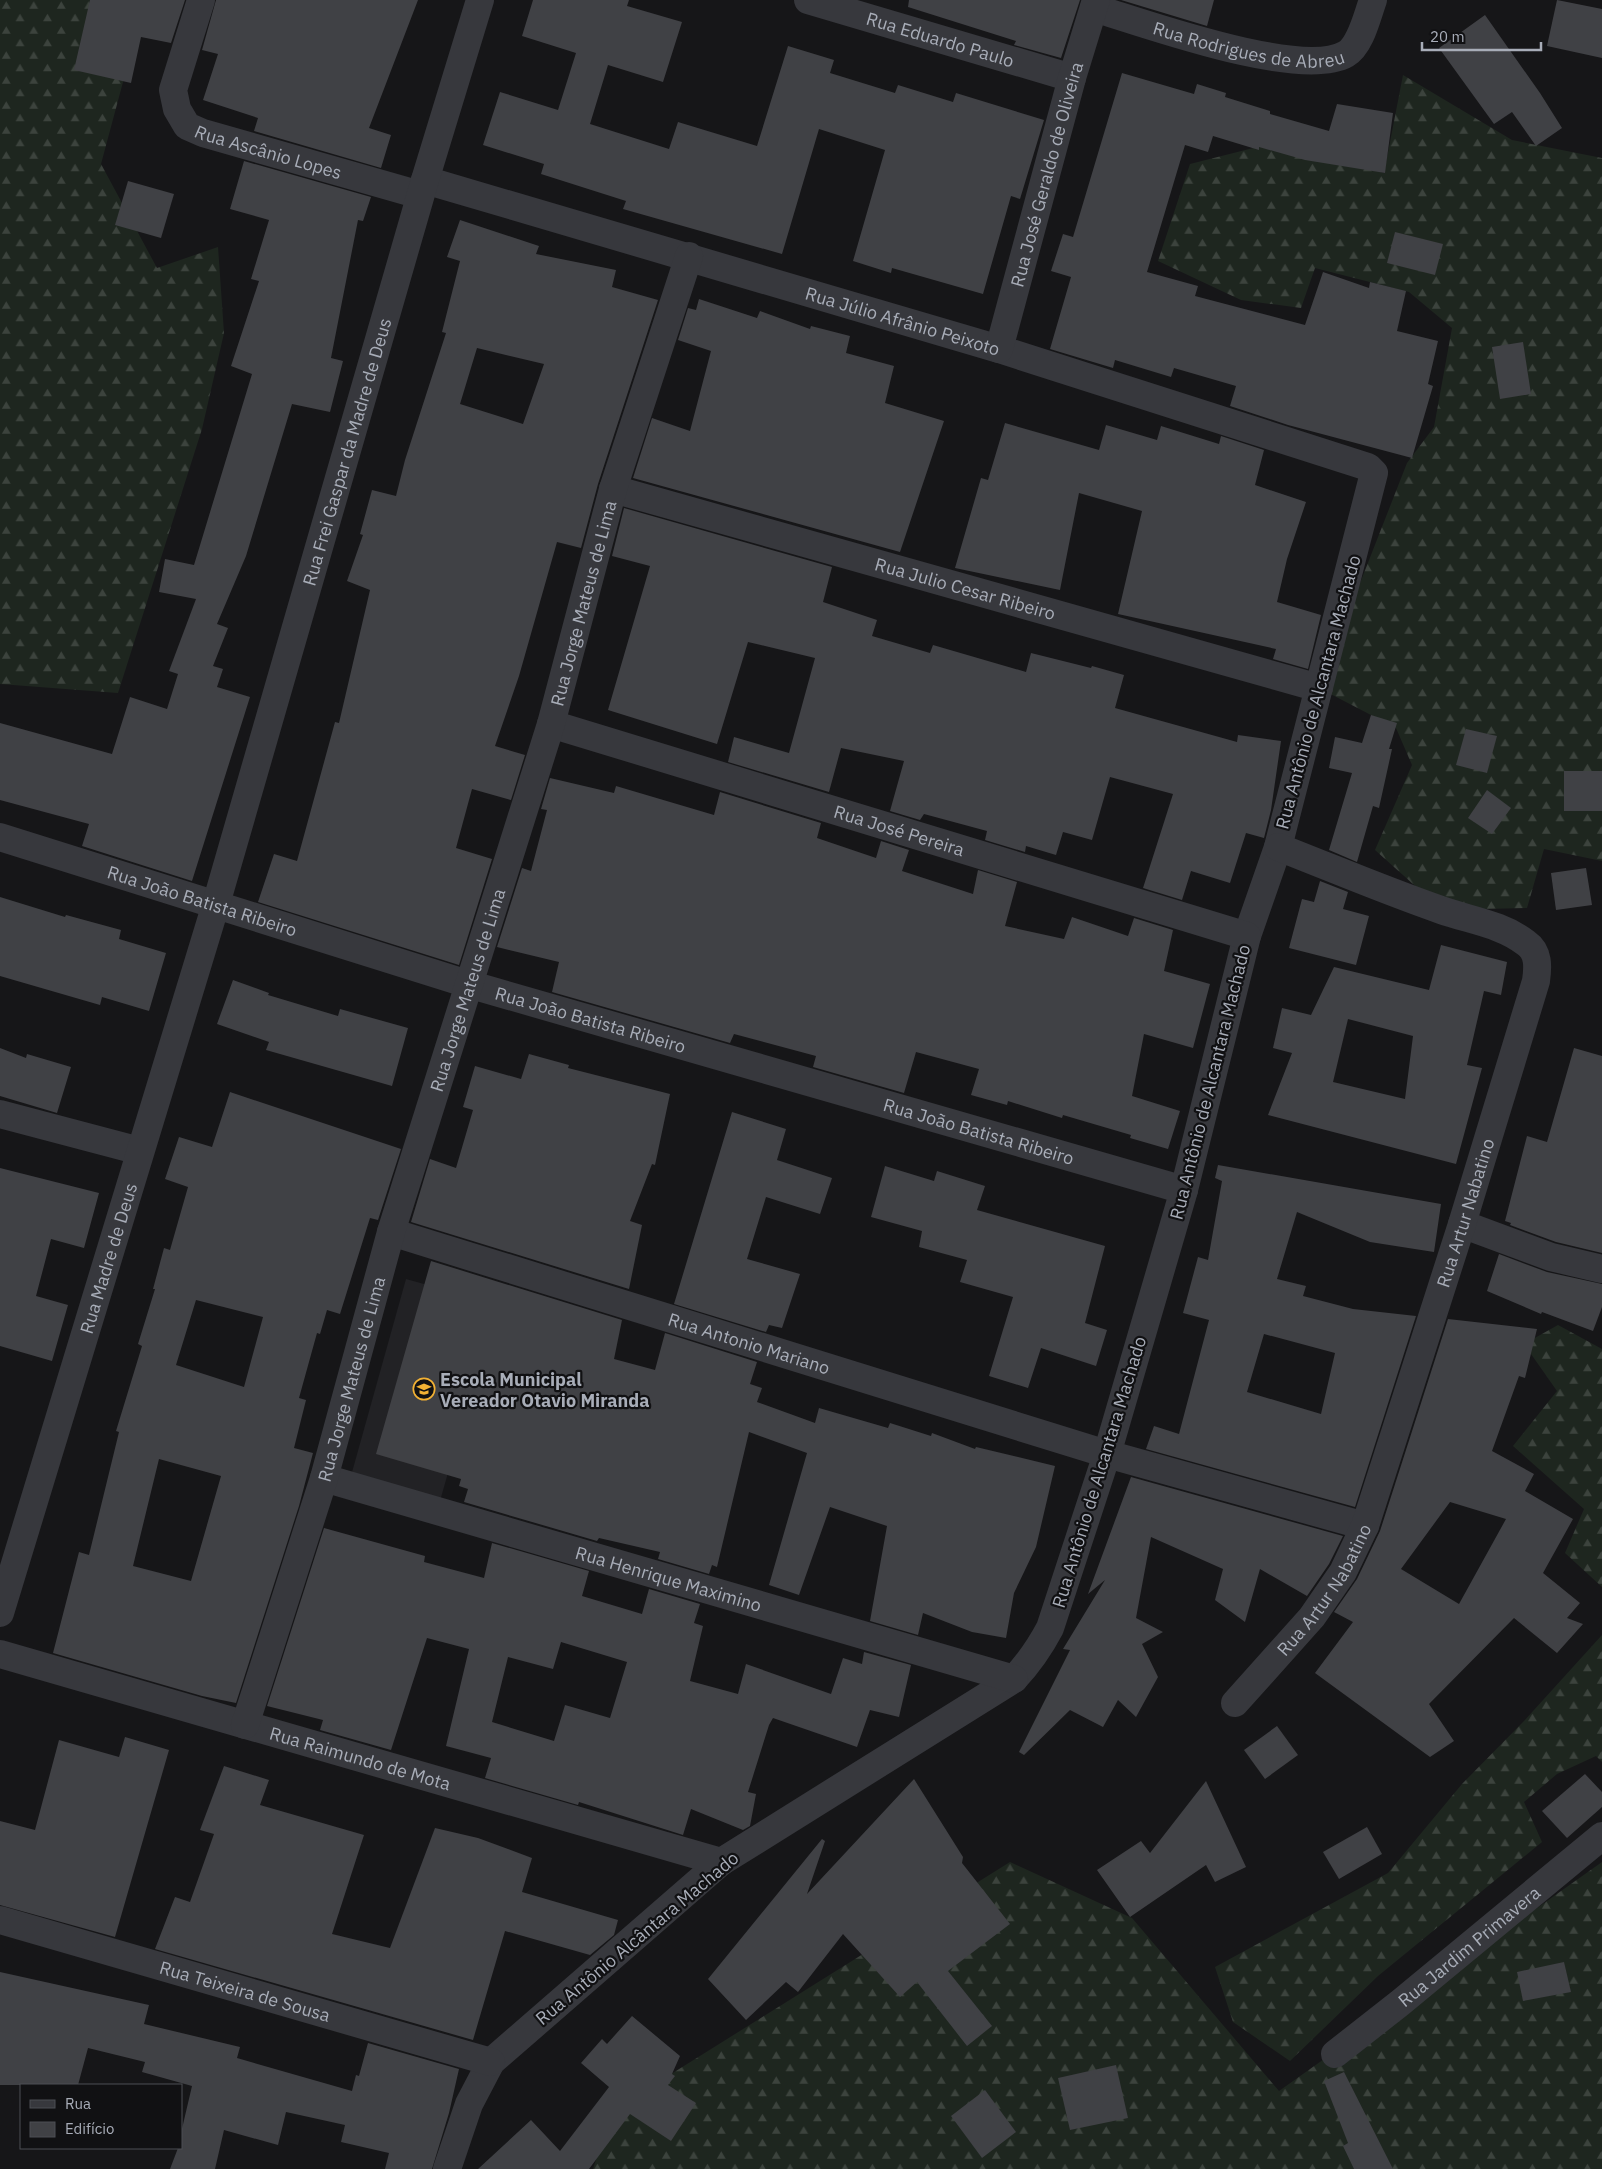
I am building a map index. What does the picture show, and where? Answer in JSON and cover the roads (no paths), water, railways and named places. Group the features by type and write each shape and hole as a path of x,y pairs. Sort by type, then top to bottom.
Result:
{"street":[{"name":"Rua Ascânio Lopes","path":"201,0 173,90 177,110 187,126 203,133 423,187"},
{"name":"Rua Frei Gaspar da Madre de Deus","path":"216,904 423,187 480,0"},
{"name":"Rua Eduardo Paulo","path":"808,0 1072,78"},
{"name":"Rua Rodrigues de Abreu","path":"1095,4 1242,53 1315,61 1347,54 1359,38 1373,0"},
{"name":"Rua José Geraldo de Oliveira","path":"999,349 1072,78 1095,4"},
{"name":"Rua Júlio Afrânio Peixoto","path":"423,187 689,256 999,349 1368,467 1374,473"},
{"name":"Rua Jorge Mateus de Lima","path":"245,1725 324,1478 391,1232 551,724 613,489 689,256"},
{"name":"Rua Antônio de Alcantara Machado","path":"1014,1679 1036,1653 1050,1628 1107,1454 1184,1190 1247,936 1278,847 1374,473"},
{"name":"Rua Julio Cesar Ribeiro","path":"613,489 1319,688"},
{"name":"Rua José Pereira","path":"551,724 1247,936"},
{"name":"Rua João Batista Ribeiro","path":"0,837 468,984 1184,1190"},
{"name":"Rua Artur Nabatino","path":"1235,1703 1312,1617 1343,1572 1365,1526 1462,1224 1536,981 1538,965 1534,953 1527,943 1503,929 1442,910 1278,847"},
{"name":"Rua Madre de Deus","path":"0,1613 216,904"},
{"path":"0,1114 140,1151"},
{"path":"1462,1224 1551,1257 1602,1269"},
{"name":"Rua Antonio Mariano","path":"391,1232 1107,1454 1365,1526"},
{"name":"Rua Henrique Maximino","path":"324,1478 1014,1679"},
{"name":"Rua Raimundo de Mota","path":"0,1654 722,1862"},
{"name":"Rua Antônio Alcântara Machado","path":"447,2169 469,2104 491,2062 722,1862 1014,1679"},
{"name":"Rua Jardim Primavera","path":"1335,2054 1400,2003 1602,1836"},
{"name":"Rua Teixeira de Sousa","path":"0,1920 491,2062"}],"place":[{"name":"Escola Municipal Vereador Otavio Miranda","path":"424,1389"}]}
